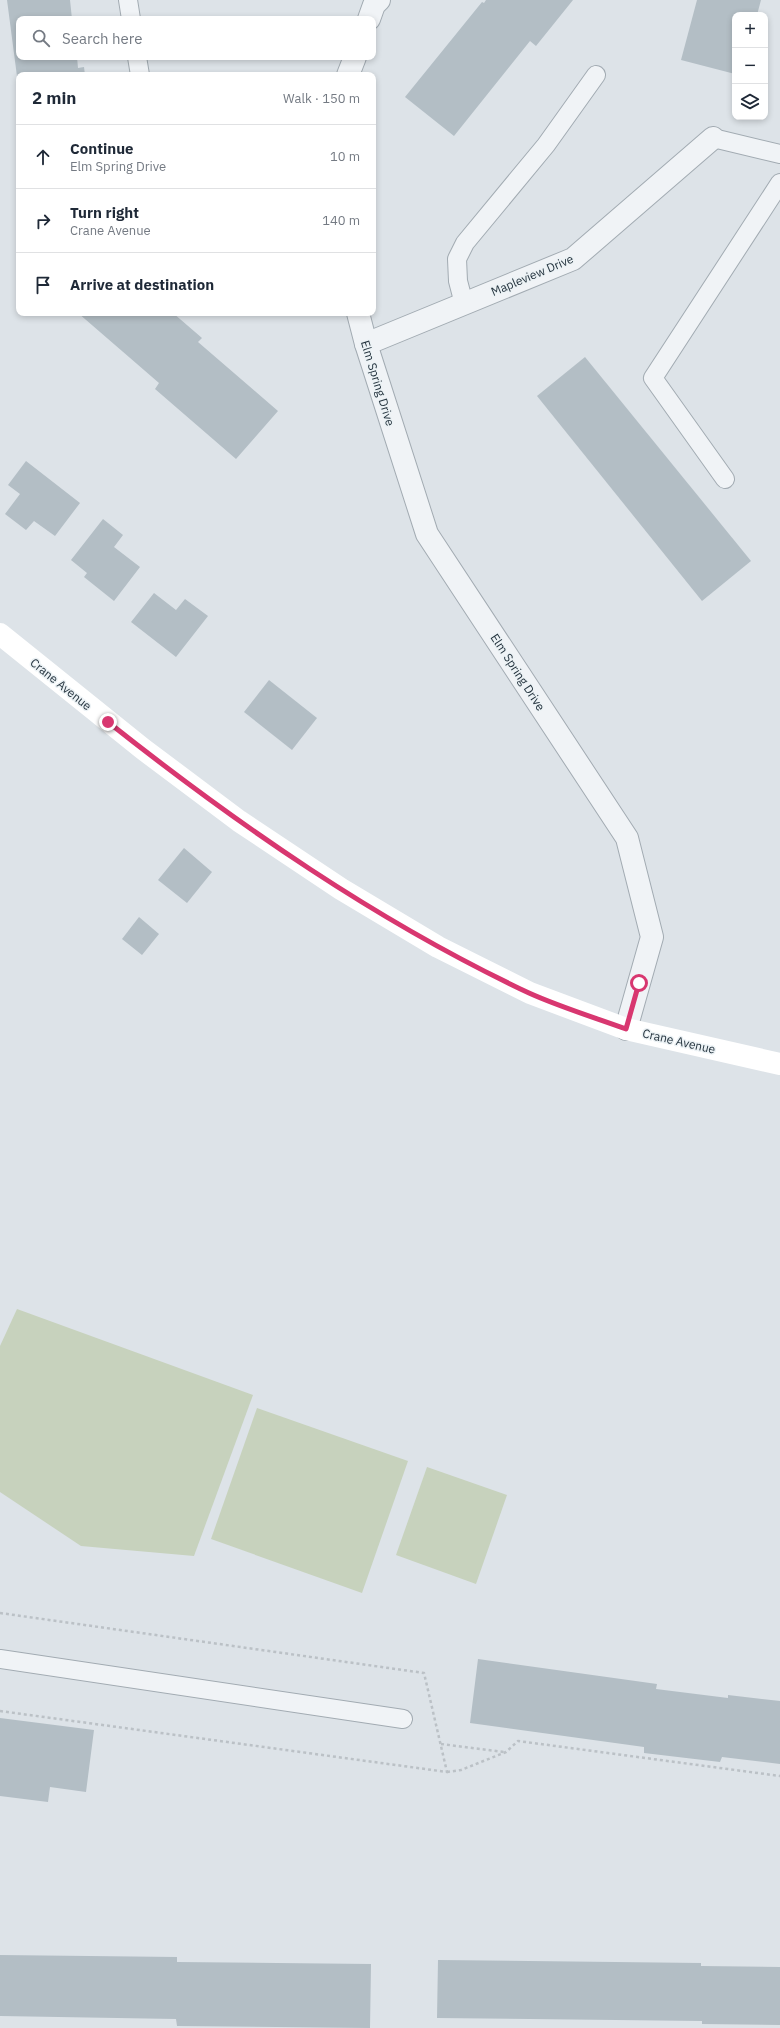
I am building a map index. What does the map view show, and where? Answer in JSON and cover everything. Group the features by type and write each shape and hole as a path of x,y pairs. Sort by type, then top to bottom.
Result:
{"street":[{"path":"349,72 354,60"},
{"name":"Mapleview Drive","path":"366,344 573,259 713,138"},
{"name":"Elm Spring Drive","path":"359,316 366,344 427,534 627,838 652,937 626,1029"},
{"name":"Crane Avenue","path":"0,634 156,759 239,820 341,889 438,947 530,993 626,1029 780,1064"}],"lane":[{"path":"128,0 131,16"},
{"path":"138,60 140,72"},
{"path":"464,304 458,281 457,260 466,243 546,145 596,75"},
{"path":"713,138 780,154"},
{"path":"725,479 653,378 780,184"},
{"path":"0,1659 403,1719"}],"path":[{"path":"446,1772 461,1770 506,1752 518,1741 780,1776"},
{"path":"441,1744 506,1752"}],"green space":[{"path":"17,1309 253,1395 194,1556 81,1546 0,1492 0,1346"},
{"path":"257,1408 408,1461 362,1593 211,1539"},
{"path":"427,1467 507,1495 476,1584 396,1555"}],"building":[{"path":"7,0 70,0 72,16 16,16 16,60 77,60 78,68 84,67 85,72 16,72"},
{"path":"486,0 573,0 536,46 530,41 454,136 405,97 482,2 484,3"},
{"path":"697,0 761,0 758,12 732,12 732,73 681,60"},
{"path":"81,316 176,316 202,338 198,342 278,411 236,459 155,389 159,383"},
{"path":"585,357 751,561 702,601 537,396"},
{"path":"26,461 80,503 55,536 34,521 26,530 5,514 20,494 8,485"},
{"path":"103,519 123,535 114,547 140,567 114,601 84,577 87,573 71,560"},
{"path":"154,593 176,610 185,599 208,616 176,657 131,622"},
{"path":"269,680 317,718 292,750 244,712"},
{"path":"184,848 212,872 187,903 158,880"},
{"path":"139,917 159,934 142,955 122,939"},
{"path":"478,1659 657,1684 656,1689 728,1698 728,1695 780,1701 780,1764 722,1757 720,1762 644,1753 644,1747 470,1723"},
{"path":"0,1718 94,1730 86,1792 50,1787 48,1802 0,1796"},
{"path":"0,1955 177,1957 177,1962 371,1964 370,2028 177,2026 176,2019 0,2016"},
{"path":"438,1960 701,1963 701,1966 780,1967 780,2025 702,2024 702,2021 437,2018"}],"route":[{"path":"108,722 239,820 341,889 438,947 530,993 626,1029 639,983"}]}
